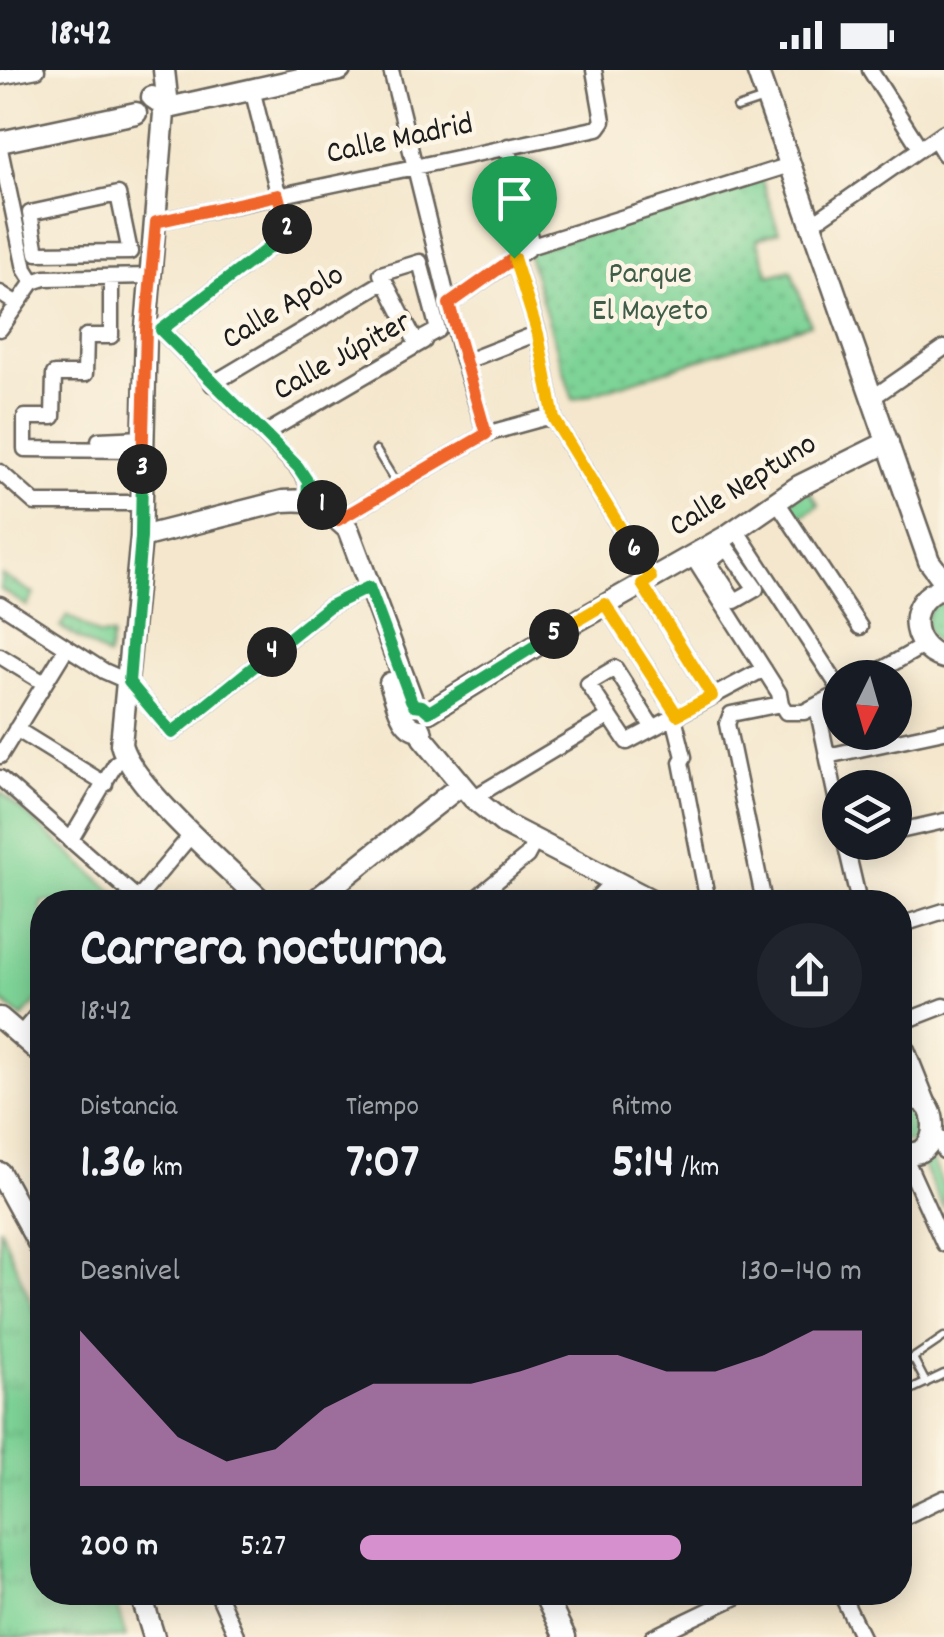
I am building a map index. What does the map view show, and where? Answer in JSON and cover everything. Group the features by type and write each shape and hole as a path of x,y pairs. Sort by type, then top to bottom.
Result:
{"street":[{"path":"0,77 38,70"},
{"path":"164,70 153,112 160,157 151,276 154,330 122,744 125,759 192,834 250,890"},
{"path":"33,282 25,269 0,146 252,89 294,75 340,70"},
{"path":"391,70 464,362 486,434"},
{"name":"Calle Madrid","path":"156,222 598,128 603,121 594,70"},
{"path":"757,70 938,588 920,604 914,625 923,646 944,658"},
{"path":"870,70 920,148"},
{"path":"154,330 288,233 252,89"},
{"path":"810,222 940,135 944,154"},
{"path":"508,146 532,246"},
{"path":"449,304 532,246 790,164"},
{"path":"118,194 130,252 37,253 30,212 118,194"},
{"path":"514,258 538,334 554,419 712,696"},
{"name":"Calle Apolo","path":"420,262 438,330 416,342 385,281 381,274 420,262"},
{"path":"0,329 33,282 44,278 151,276"},
{"path":"111,277 111,336 86,336 86,374 54,374 53,417 25,417 25,450 143,444"},
{"name":"Calle Apolo","path":"212,384 385,281"},
{"path":"0,293 17,304"},
{"path":"154,330 266,433 308,482 307,499"},
{"name":"Calle Júpiter","path":"266,433 415,345 448,332"},
{"path":"464,362 538,334"},
{"path":"872,398 944,348"},
{"path":"338,520 486,434 544,418 554,419"},
{"path":"54,440 143,444"},
{"name":"Calle Neptuno","path":"417,715 605,604 731,538 776,500 888,442"},
{"path":"0,472 35,502 142,503"},
{"path":"141,537 283,501 307,499 329,508 338,520 337,532 363,589 400,711 417,715 424,738 467,791 506,825 632,890"},
{"path":"776,500 860,627"},
{"path":"731,538 822,666"},
{"path":"692,556 779,692 786,712 794,714 822,703"},
{"path":"0,604 129,682 172,733 328,607 363,589"},
{"path":"605,604 675,716 706,890"},
{"path":"0,756 66,646"},
{"path":"898,660 923,646"},
{"path":"0,656 44,683"},
{"path":"654,728 615,668 588,684 627,742 654,728 712,696 764,669"},
{"path":"762,890 727,724 731,714 781,704"},
{"path":"816,707 830,770"},
{"path":"330,890 467,791 610,716"},
{"path":"16,729 105,784"},
{"path":"827,756 944,731"},
{"path":"70,841 116,763 125,759"},
{"path":"0,778 124,890"},
{"path":"912,828 944,821"},
{"path":"145,890 192,834"},
{"path":"486,890 528,856 535,841"},
{"path":"850,860 856,890"},
{"path":"605,890 614,881"},
{"path":"912,921 944,911"},
{"path":"912,1018 944,1006"},
{"path":"0,1018 30,1044"},
{"path":"20,1035 30,1023"},
{"path":"912,1065 942,1145 912,1152"},
{"path":"0,1173 30,1228"},
{"path":"912,1174 944,1244"},
{"path":"912,1514 944,1498"},
{"path":"144,1605 154,1637"},
{"path":"223,1605 238,1637"},
{"path":"550,1605 565,1637"},
{"path":"653,1637 720,1605"},
{"path":"846,1605 862,1637"}],"lane":[{"path":"737,108 767,99"},
{"path":"376,450 398,486"},
{"path":"926,1382 913,1358 944,1337"},
{"path":"912,1390 944,1374"}],"green space":[{"name":"Parque El Mayeto","path":"761,178 779,232 757,239 769,276 791,270 810,324 573,400 527,252"},
{"path":"808,489 819,505 798,518 787,502"},
{"path":"2,575 34,594 27,606 0,589"},
{"path":"944,599 944,647 931,636 926,623 931,610"},
{"path":"67,615 99,635 112,636 108,657 60,627"},
{"path":"0,791 111,890 30,890 30,1009 22,1018 0,1000"},
{"path":"922,1107 925,1144 912,1142 912,1109"},
{"path":"932,1160 944,1188 944,1210 922,1164"},
{"path":"0,1227 30,1300 30,1605 117,1605 126,1637 0,1637"}],"route":[{"path":"278,195 288,233 161,330 298,467 308,482 307,499 329,508 338,520 486,434 449,304 514,258 538,334 554,419 651,578 642,584 712,696 677,715 605,604 429,712 411,700 369,587 328,607 172,733 129,682 141,537 146,329 156,222 278,195"}]}
